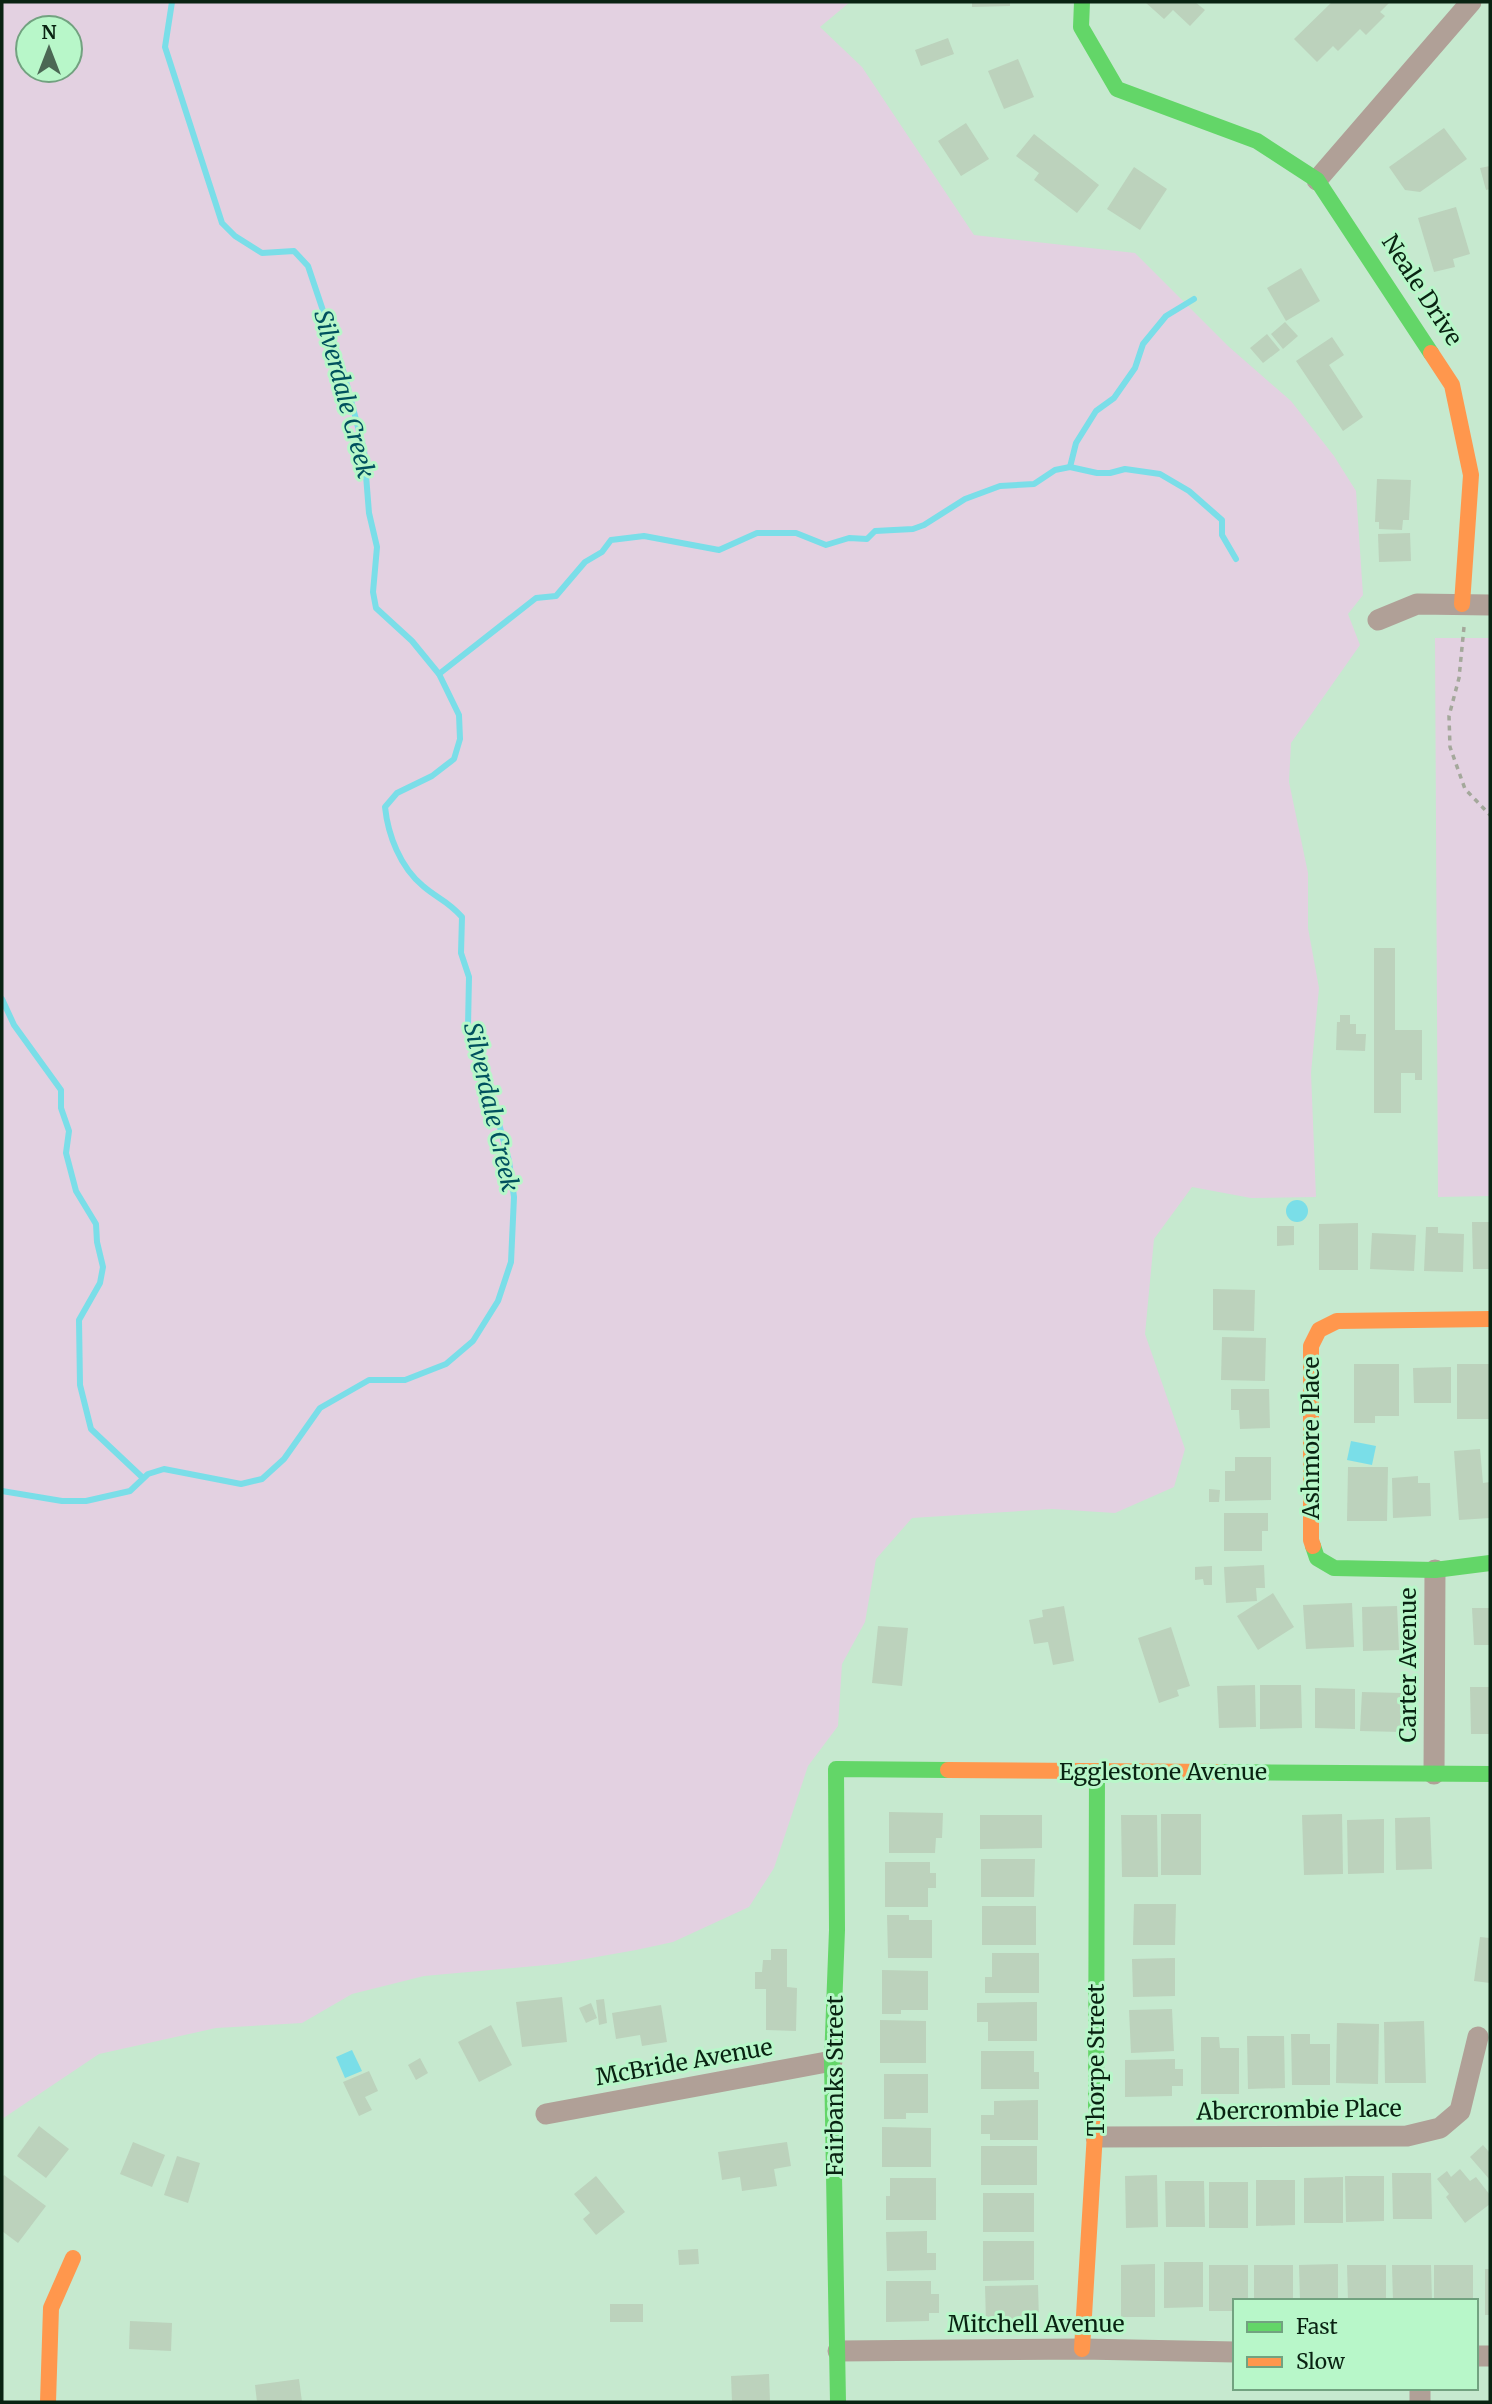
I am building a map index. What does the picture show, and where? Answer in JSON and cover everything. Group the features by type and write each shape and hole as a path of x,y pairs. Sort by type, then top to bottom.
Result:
{"street":[{"name":"Neale Drive","path":"1082,2 1082,27 1117,89 1257,141 1317,180 1452,385 1471,475 1462,604"},
{"path":"1317,180 1471,2"},
{"path":"1378,620 1417,604 1490,604"},
{"name":"Ashmore Place","path":"1435,1570 1334,1568 1318,1558 1311,1540 1311,1346 1319,1330 1337,1321 1490,1319"},
{"name":"Carter Avenue","path":"1434,1774 1435,1570 1490,1563"},
{"name":"Egglestone Avenue","path":"836,1769 1490,1774"},
{"name":"Fairbanks Street","path":"836,1769 837,1930 832,2061 838,2402"},
{"name":"Thorpe Street","path":"1082,2349 1096,2137 1097,1771"},
{"name":"Abercrombie Place","path":"1096,2137 1407,2136 1440,2128 1460,2111 1478,2037"},
{"name":"McBride Avenue","path":"546,2114 832,2061"},
{"path":"48,2402 51,2308 73,2258"},
{"name":"Mitchell Avenue","path":"838,2351 1082,2349 1233,2352"}],"path":[{"path":"1462,604 1465,633 1460,678 1449,716 1450,747 1465,789 1490,815"}],"shaded area":[{"path":"2,2 850,2 820,27 862,67 974,235 1135,253 1228,346 1291,401 1334,456 1356,491 1363,595 1348,614 1360,645 1291,743 1289,782 1308,873 1308,928 1319,988 1311,1073 1316,1197 1251,1198 1192,1187 1154,1239 1145,1334 1185,1449 1174,1487 1115,1513 1052,1509 912,1518 876,1559 865,1622 842,1664 838,1726 808,1766 774,1868 749,1907 673,1942 557,1964 424,1976 352,1994 302,2023 216,2028 99,2054 2,2119"},
{"path":"1435,638 1490,638 1490,1196 1438,1197"}],"water":[{"path":"1297,1200 1305,1203 1308,1211 1305,1219 1297,1222 1289,1219 1286,1211 1289,1203"},
{"path":"1351,1441 1376,1446 1372,1465 1347,1460"},
{"path":"352,2050 362,2071 345,2078 336,2057"}],"building":[{"path":"972,2 1010,2 1010,6 972,7"},
{"path":"1145,2 1195,2 1205,10 1190,26 1173,10 1164,19"},
{"path":"1332,2 1390,2 1380,12 1385,16 1366,35 1360,29 1338,51 1333,46 1317,62 1294,39"},
{"path":"948,38 954,54 921,66 915,50"},
{"path":"1018,59 1034,97 1004,109 988,71"},
{"path":"966,123 989,159 961,176 938,141"},
{"path":"1444,128 1467,159 1420,192 1405,190 1389,167"},
{"path":"1034,134 1099,185 1077,213 1034,180 1039,173 1016,156"},
{"path":"1490,166 1490,189 1486,190 1480,168"},
{"path":"1134,167 1167,189 1140,230 1107,209"},
{"path":"1456,207 1470,254 1453,259 1455,267 1434,272 1418,218"},
{"path":"1301,268 1320,301 1286,321 1267,288"},
{"path":"1285,322 1298,336 1283,349 1271,334"},
{"path":"1267,334 1280,350 1263,363 1250,348"},
{"path":"1332,337 1344,355 1329,365 1363,417 1343,431 1296,361"},
{"path":"1377,479 1411,480 1409,520 1403,520 1402,530 1379,529 1379,522 1375,522"},
{"path":"1410,533 1411,561 1379,562 1378,534"},
{"path":"1374,948 1395,948 1395,1030 1422,1030 1422,1080 1415,1080 1415,1073 1401,1073 1401,1113 1374,1113"},
{"path":"1340,1015 1350,1015 1350,1024 1356,1024 1356,1034 1366,1034 1365,1051 1336,1050 1337,1022 1340,1022"},
{"path":"1472,1222 1490,1222 1490,1269 1473,1269"},
{"path":"1358,1223 1358,1270 1319,1270 1319,1224"},
{"path":"1277,1226 1294,1226 1294,1245 1277,1246"},
{"path":"1426,1227 1438,1227 1438,1233 1464,1234 1463,1272 1424,1271"},
{"path":"1372,1233 1416,1235 1414,1271 1370,1269"},
{"path":"1213,1289 1255,1290 1254,1331 1213,1330"},
{"path":"1222,1337 1266,1338 1265,1381 1221,1380"},
{"path":"1354,1364 1399,1364 1399,1416 1375,1416 1375,1423 1354,1423"},
{"path":"1457,1364 1490,1364 1490,1419 1457,1419"},
{"path":"1451,1367 1451,1403 1414,1403 1413,1368"},
{"path":"1231,1389 1269,1389 1270,1428 1240,1429 1239,1410 1231,1410"},
{"path":"1480,1449 1483,1483 1490,1482 1490,1518 1459,1520 1454,1451"},
{"path":"1235,1457 1271,1457 1271,1500 1225,1501 1225,1471 1235,1471"},
{"path":"1348,1467 1388,1467 1387,1521 1347,1521"},
{"path":"1418,1476 1418,1483 1430,1483 1431,1516 1393,1518 1392,1478"},
{"path":"1209,1489 1220,1490 1219,1502 1209,1502"},
{"path":"1224,1513 1268,1513 1268,1531 1262,1531 1262,1551 1224,1551"},
{"path":"1264,1565 1265,1588 1256,1588 1257,1601 1226,1603 1224,1567"},
{"path":"1212,1566 1212,1585 1204,1585 1203,1579 1195,1580 1195,1567"},
{"path":"1273,1593 1294,1627 1258,1650 1237,1616"},
{"path":"1352,1603 1354,1647 1306,1649 1303,1605"},
{"path":"1064,1606 1074,1661 1053,1665 1048,1642 1034,1644 1029,1620 1043,1617 1042,1610"},
{"path":"1397,1606 1399,1650 1363,1651 1362,1607"},
{"path":"1472,1608 1490,1608 1490,1645 1474,1645"},
{"path":"878,1626 908,1628 902,1686 872,1683"},
{"path":"1171,1627 1190,1686 1177,1690 1179,1696 1159,1703 1138,1638"},
{"path":"1255,1685 1256,1727 1219,1728 1217,1686"},
{"path":"1260,1685 1301,1685 1302,1728 1260,1729"},
{"path":"1470,1687 1490,1687 1490,1734 1471,1734"},
{"path":"1315,1688 1355,1689 1355,1729 1315,1728"},
{"path":"1362,1692 1403,1693 1402,1732 1360,1731"},
{"path":"889,1812 943,1813 942,1838 936,1838 935,1853 889,1853"},
{"path":"1161,1814 1201,1814 1201,1875 1161,1875"},
{"path":"1342,1814 1343,1874 1304,1875 1302,1815"},
{"path":"980,1815 1042,1815 1042,1848 980,1849"},
{"path":"1121,1815 1157,1815 1158,1877 1122,1877"},
{"path":"1430,1817 1432,1869 1396,1870 1395,1818"},
{"path":"1384,1819 1384,1873 1348,1874 1347,1820"},
{"path":"981,1859 1035,1859 1034,1897 981,1897"},
{"path":"885,1862 930,1862 930,1873 936,1873 936,1888 928,1888 928,1907 885,1907"},
{"path":"1134,1904 1176,1904 1175,1945 1133,1945"},
{"path":"982,1906 1036,1906 1036,1945 982,1945"},
{"path":"887,1915 909,1915 909,1920 932,1920 932,1958 888,1958"},
{"path":"1480,1937 1490,1938 1490,1983 1474,1981"},
{"path":"771,1949 787,1949 787,1987 797,1988 796,2031 766,2030 766,1989 755,1989 755,1972 762,1972 763,1960 771,1960"},
{"path":"992,1953 1039,1953 1039,1993 985,1993 985,1977 992,1977"},
{"path":"1175,1958 1175,1996 1133,1997 1132,1959"},
{"path":"882,1970 928,1971 928,2010 901,2010 901,2014 882,2014"},
{"path":"562,1997 567,2042 522,2047 516,2002"},
{"path":"604,1999 607,2023 599,2025 596,2000"},
{"path":"1037,2002 1037,2041 988,2041 988,2022 977,2022 977,2003"},
{"path":"591,2003 597,2018 586,2023 579,2008"},
{"path":"661,2005 667,2042 642,2046 640,2035 616,2039 612,2013"},
{"path":"1172,2009 1174,2051 1131,2053 1129,2010"},
{"path":"880,2020 926,2021 926,2063 880,2063"},
{"path":"1424,2021 1426,2083 1385,2083 1384,2022"},
{"path":"1337,2023 1379,2024 1378,2084 1336,2083"},
{"path":"491,2025 512,2065 479,2082 458,2042"},
{"path":"1291,2034 1310,2034 1310,2044 1330,2044 1330,2085 1292,2085"},
{"path":"1247,2036 1284,2036 1285,2088 1248,2089"},
{"path":"1201,2037 1219,2037 1220,2048 1239,2048 1239,2094 1201,2094"},
{"path":"981,2051 1034,2051 1034,2072 1039,2072 1039,2089 981,2089"},
{"path":"420,2058 428,2073 416,2080 408,2065"},
{"path":"1175,2059 1175,2069 1183,2069 1183,2086 1172,2086 1172,2096 1125,2097 1125,2060"},
{"path":"369,2071 378,2091 365,2097 372,2110 359,2116 343,2082"},
{"path":"884,2074 928,2074 928,2113 906,2113 906,2119 884,2119"},
{"path":"1038,2100 1038,2140 990,2140 990,2134 981,2134 981,2115 994,2115 994,2101"},
{"path":"39,2126 69,2149 46,2178 17,2156"},
{"path":"882,2127 931,2128 931,2167 882,2167"},
{"path":"133,2142 165,2155 152,2187 120,2174"},
{"path":"787,2142 791,2166 774,2169 777,2186 742,2191 740,2177 722,2180 718,2152"},
{"path":"1483,2145 1490,2153 1490,2180 1470,2157"},
{"path":"981,2146 1037,2146 1037,2185 981,2185"},
{"path":"177,2156 200,2163 188,2203 164,2195"},
{"path":"1460,2169 1470,2181 1476,2177 1490,2195 1490,2204 1465,2223 1437,2179 1447,2171 1451,2177"},
{"path":"1392,2173 1431,2173 1432,2219 1393,2219"},
{"path":"4,2175 46,2206 18,2243 2,2231"},
{"path":"1157,2175 1158,2227 1126,2228 1125,2176"},
{"path":"596,2176 625,2212 596,2235 583,2219 590,2213 574,2194"},
{"path":"1345,2176 1384,2176 1384,2221 1346,2222"},
{"path":"1343,2177 1343,2223 1304,2223 1304,2178"},
{"path":"890,2178 936,2178 936,2220 886,2220 886,2196 890,2196"},
{"path":"1256,2180 1295,2180 1295,2225 1256,2226"},
{"path":"1165,2181 1204,2181 1205,2227 1166,2227"},
{"path":"1209,2182 1248,2182 1248,2228 1209,2228"},
{"path":"983,2193 1034,2193 1034,2232 983,2232"},
{"path":"927,2231 927,2253 936,2253 936,2270 887,2271 886,2232"},
{"path":"983,2241 1034,2241 1034,2280 983,2281"},
{"path":"698,2249 699,2264 679,2265 678,2250"},
{"path":"1164,2262 1203,2262 1203,2307 1164,2308"},
{"path":"1155,2264 1155,2317 1121,2317 1121,2265"},
{"path":"1338,2264 1338,2299 1300,2299 1299,2265"},
{"path":"1209,2265 1248,2265 1248,2299 1233,2299 1233,2311 1209,2311"},
{"path":"1254,2265 1293,2265 1293,2299 1254,2299"},
{"path":"1347,2265 1386,2265 1386,2299 1348,2299"},
{"path":"1392,2265 1431,2265 1432,2299 1393,2299"},
{"path":"1434,2265 1473,2265 1473,2299 1434,2299"},
{"path":"1485,2269 1490,2269 1490,2315 1485,2315"},
{"path":"886,2281 931,2281 931,2294 939,2294 939,2313 929,2313 929,2321 886,2322"},
{"path":"1038,2285 1039,2321 986,2322 985,2286"},
{"path":"610,2304 643,2304 643,2322 610,2322"},
{"path":"130,2321 172,2323 171,2351 129,2349"},
{"path":"769,2374 770,2402 732,2402 731,2376"},
{"path":"299,2379 302,2402 257,2402 255,2385"}],"waterway":[{"name":"Silverdale Creek","path":"2,1491 62,1501 86,1501 130,1491 148,1474 164,1469 241,1484 262,1479 284,1459 320,1408 369,1380 405,1380 446,1364 473,1341 498,1301 511,1262 514,1197 509,1161 487,1079 468,1027 469,977 461,953 462,917 423,886 408,870 392,839 385,807 397,793 432,776 454,759 460,739 459,715 439,674 412,641 376,608 373,592 377,547 369,513 364,450 343,370 308,266 294,251 262,253 235,236 222,223 165,47 172,2"},
{"path":"1070,467 1076,443 1096,411 1114,398 1135,368 1143,344 1166,316 1194,299"},
{"path":"439,674 536,598 556,596 585,562 602,552 611,540 644,536 719,550 757,533 796,533 826,545 849,538 867,539 875,531 913,529 965,499 1000,486 1034,484 1055,470 1070,467 1097,473 1125,469 1160,474 1189,491 1222,520 1222,535 1236,559"},
{"path":"2,999 14,1025 61,1090 61,1108 69,1131 66,1153 76,1191 96,1224 103,1267 100,1283 79,1320 80,1385 91,1429 143,1478"}],"traffic: fast":[{"path":"1082,2 1081,27 1117,89 1257,141 1317,180 1431,353"},
{"path":"1313,1546 1317,1558 1334,1568 1435,1570 1490,1563"},
{"path":"838,2402 832,2061 837,1930 836,1769 948,1770"},
{"path":"1096,2116 1097,1771"},
{"path":"1219,1772 1490,1774"}],"traffic: slow":[{"path":"1431,353 1452,385 1471,475 1462,604"},
{"path":"1313,1546 1311,1346 1319,1330 1337,1321 1490,1319"},
{"path":"948,1770 1219,1772"},
{"path":"1082,2349 1096,2116"},
{"path":"48,2402 51,2308 73,2258"}]}
